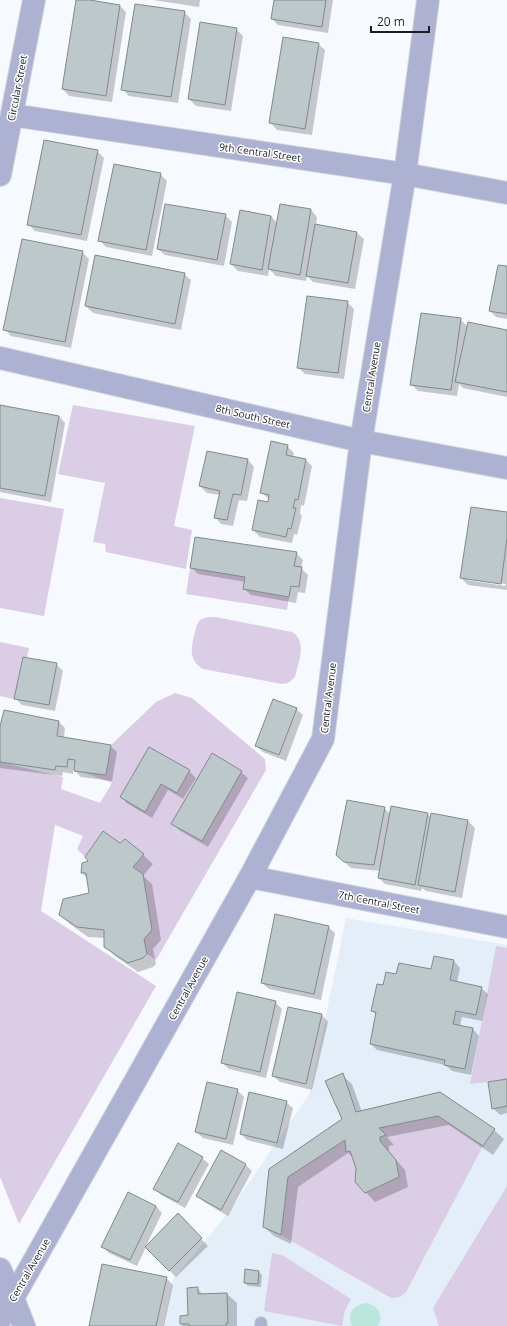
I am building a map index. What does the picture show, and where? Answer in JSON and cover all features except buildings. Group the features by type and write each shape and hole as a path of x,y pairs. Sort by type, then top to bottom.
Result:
{"street":[{"name":"Circular Street","path":"0,175 34,0"},
{"name":"Central Avenue","path":"0,1320 250,877 323,739 361,441 405,174 428,0"},
{"name":"9th Central Street","path":"12,115 405,174 507,193"},
{"name":"8th South Street","path":"0,358 361,441 507,468"},
{"name":"7th Central Street","path":"250,877 507,927"},
{"path":"0,1269 24,1326"}],"shaded area":[{"path":"73,405 195,426 174,526 192,530 186,569 106,552 105,544 93,542 105,483 58,474"},
{"path":"0,498 64,509 44,616 0,608"},
{"path":"190,568 245,577 244,589 289,597 287,610 186,594"},
{"path":"209,617 216,617 292,632 300,641 301,647 300,659 295,677 288,683 282,684 203,669 195,662 192,648 198,623 200,620"},
{"path":"0,642 29,648 27,658 23,657 14,699 0,696"},
{"path":"175,693 192,698 265,759 266,770 156,960 147,954 144,939 152,930 143,874 133,867 144,854 125,839 120,843 85,857 77,849 83,836 55,825 41,911 156,986 19,1224 0,1177 0,762 63,777 61,789 100,803 112,783 82,772 106,775 111,745 156,702"},
{"path":"346,918 507,945 507,1326 163,1326 173,1279 229,1212 310,1093"},
{"path":"496,946 507,948 507,1079 470,1084"},
{"path":"438,1116 483,1146 406,1292 400,1297 391,1298 281,1235 288,1177 345,1140 346,1152 350,1151 356,1168 355,1182 365,1193 399,1177 396,1159 380,1141 380,1137 385,1135 379,1128"},
{"path":"507,1186 507,1326 439,1326 433,1308"},
{"path":"272,1253 282,1255 351,1299 345,1310 342,1326 264,1311"},
{"path":"367,1303 374,1306 379,1312 380,1322 378,1326 352,1326 350,1317 352,1310 358,1305"}]}
